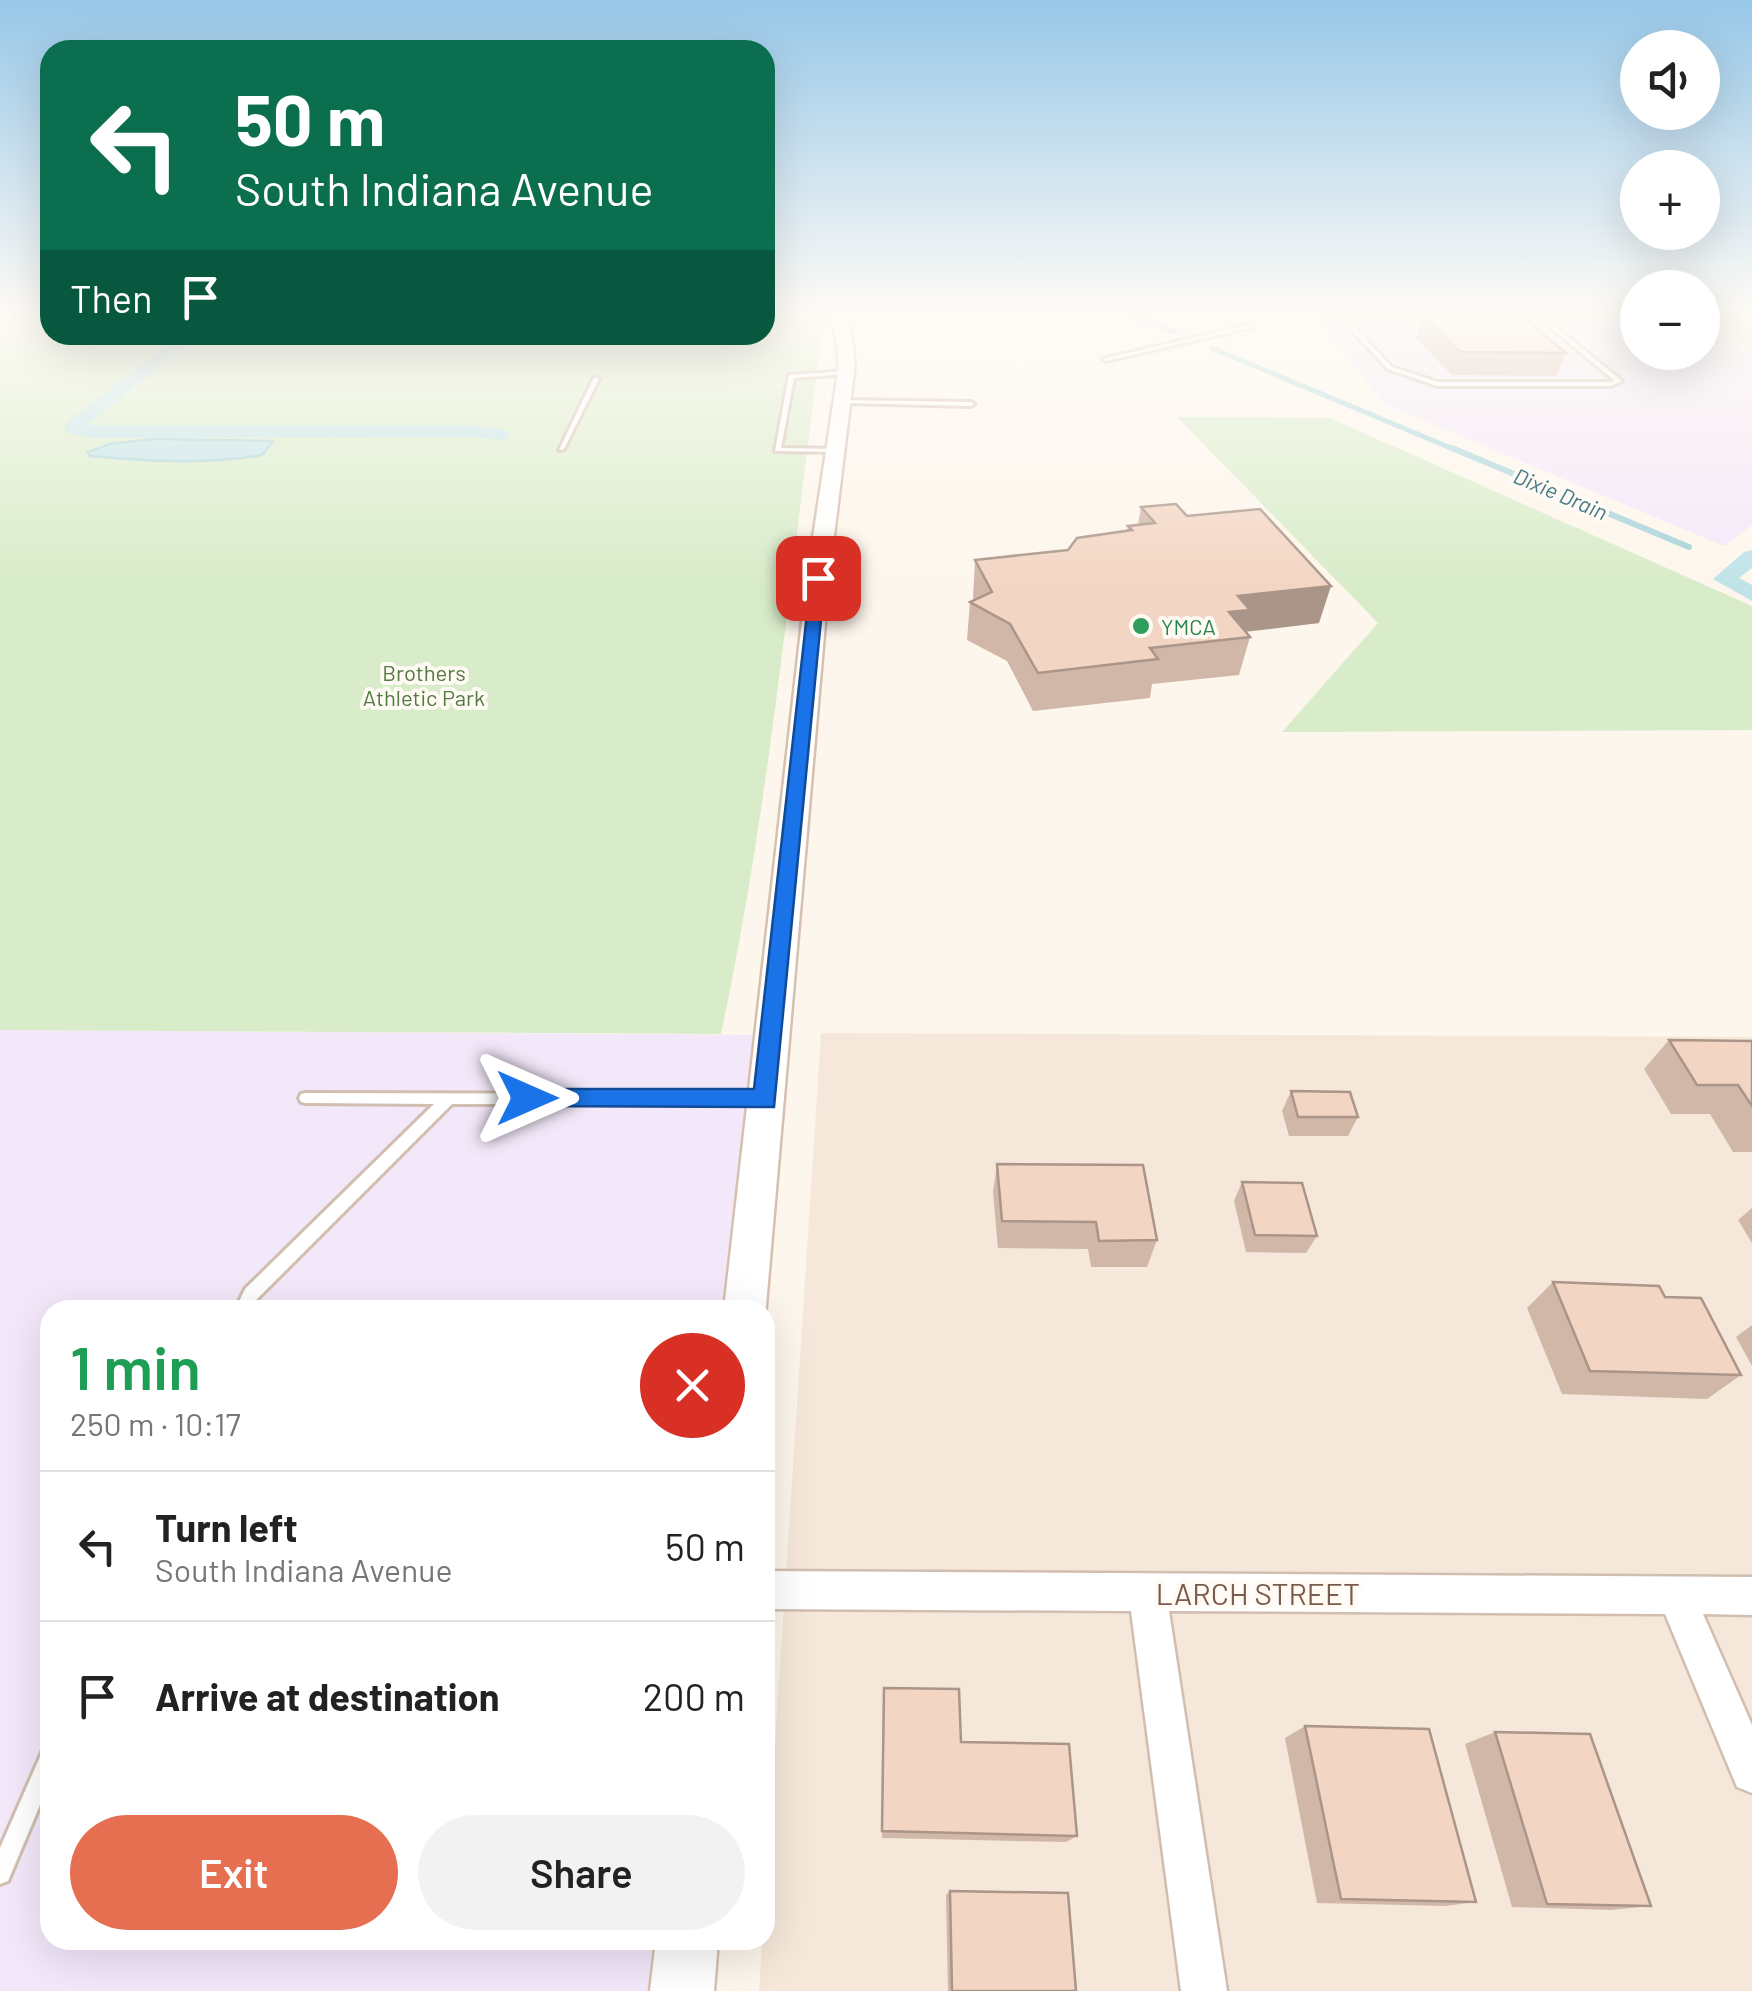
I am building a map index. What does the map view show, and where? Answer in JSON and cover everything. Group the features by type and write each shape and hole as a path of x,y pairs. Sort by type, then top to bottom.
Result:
{"main road":[{"path":"747,1300 818,578 844,402"},
{"path":"682,1991 686,1950"}],"street":[{"name":"LARCH STREET","path":"775,1590 1752,1596"},
{"path":"1147,1593 1204,1991"},
{"path":"1676,1596 1752,1772"}],"lane":[{"path":"561,449 585,402"},
{"path":"786,402 777,450 838,451"},
{"path":"883,402 971,404"},
{"path":"306,1098 765,1100"},
{"path":"248,1300 448,1098"},
{"path":"0,1873 40,1780"}],"shaded area":[{"path":"1382,402 1752,402 1752,525 1724,546"},
{"path":"0,1030 771,1035 747,1300 40,1300 40,1950 686,1950 682,1991 0,1991"},
{"path":"821,1033 1752,1037 1752,1991 759,1991 762,1950 775,1950 775,1744"}],"green space":[{"name":"Brothers Athletic Park","path":"0,402 813,402 752,868 721,1034 0,1030"},
{"path":"1177,417 1330,418 1752,606 1752,730 1282,732 1378,623"}],"water":[{"path":"154,439 273,441 262,455 220,460 132,459 90,456 88,452 110,444"}],"building":[{"name":"YMCA","path":"1176,504 1187,516 1260,509 1331,586 1238,596 1250,610 1229,612 1250,637 1150,648 1158,659 1038,673 1010,624 970,602 992,592 975,560 1068,550 1077,538 1155,523 1141,507"},
{"path":"1669,1040 1752,1041 1752,1106 1738,1085 1697,1085"},
{"path":"1291,1091 1350,1092 1358,1117 1298,1117"},
{"path":"997,1164 1143,1165 1157,1240 1099,1241 1096,1222 1002,1221"},
{"path":"1242,1182 1302,1183 1317,1236 1255,1235"},
{"path":"1553,1282 1659,1286 1665,1297 1701,1298 1741,1375 1590,1371"},
{"path":"884,1688 959,1689 961,1742 1069,1744 1077,1836 882,1831"},
{"path":"1305,1726 1429,1729 1476,1902 1341,1899"},
{"path":"1495,1732 1590,1734 1651,1906 1547,1904"},
{"path":"950,1891 1068,1893 1076,1991 952,1991"}],"waterway":[{"path":"105,402 72,428 92,432 476,431 501,435"},
{"name":"Dixie Drain","path":"1341,402 1458,451"},
{"name":"Dixie Drain","path":"1452,448 1689,547"},
{"path":"1752,557 1724,579 1752,594"}],"place":[{"name":"YMCA","path":"1141,626"}],"route":[{"path":"527,1098 765,1100 818,578"}]}
